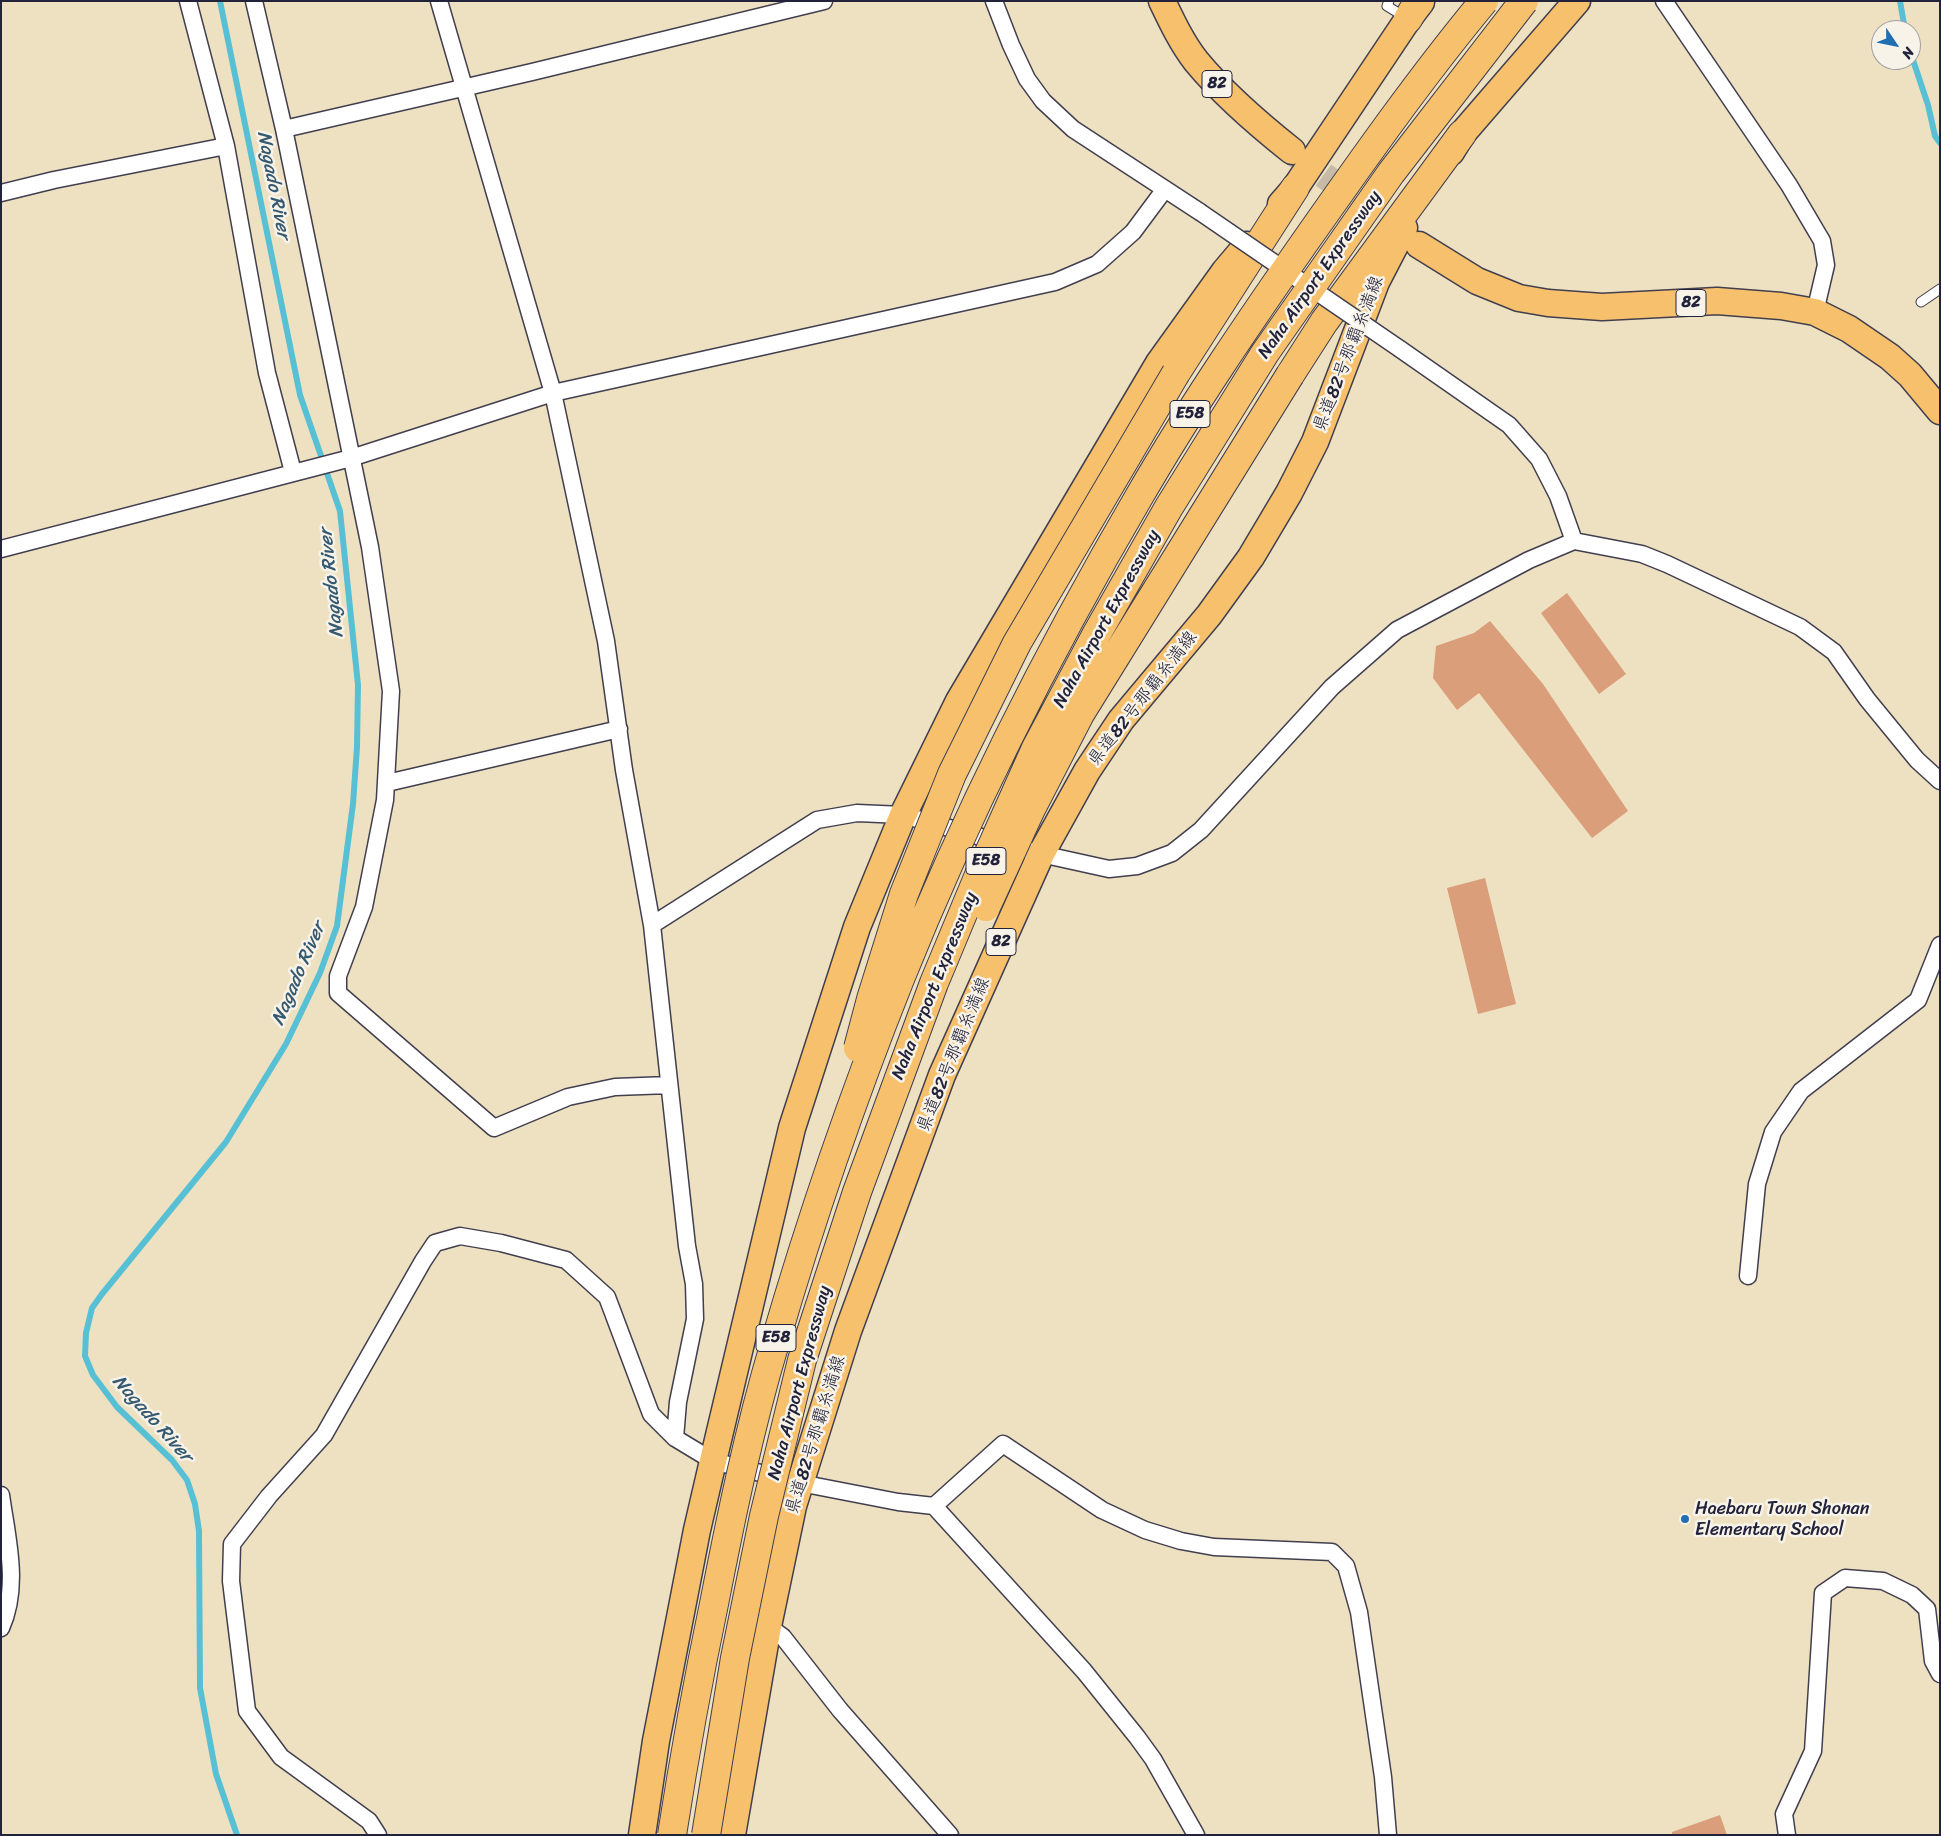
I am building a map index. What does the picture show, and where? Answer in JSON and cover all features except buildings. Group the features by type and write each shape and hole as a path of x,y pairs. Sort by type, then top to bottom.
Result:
{"highway":[{"name":"Naha Airport Expressway","path":"672,1835 702,1661 733,1509 773,1350 822,1190 900,979 950,861 1008,737 1141,492 1239,337 1366,155 1484,1"},
{"name":"Naha Airport Expressway","path":"706,1835 735,1658 764,1516 802,1360 857,1192 934,983 1036,748 1096,635 1169,507 1265,352 1392,173 1524,1"},
{"path":"857,1192 1030,809 1080,714 1164,576 1324,322 1462,134"},
{"path":"822,1190 871,998 904,894 952,774 1017,643 1176,373 1295,188"}],"main road":[{"name":"82","path":"1162,1 1175,30 1196,61 1228,96 1292,152"},
{"name":"県道82号那覇糸満線","path":"732,1835 768,1626 793,1506 800,1483 848,1331 942,1075 1041,854 1086,771 1122,720 1209,615 1251,557 1271,525 1314,442 1376,282 1417,206 1462,134 1577,1"},
{"path":"642,1835 656,1741 713,1461 792,1128 856,926 903,815 960,701 1159,363 1225,272 1295,188 1409,6"},
{"name":"82","path":"1418,245 1477,281 1519,298 1548,303 1602,307 1716,301 1781,306 1815,312 1849,329 1890,357 1910,375 1940,410"}],"street":[{"path":"188,1 226,146 267,373 293,472"},
{"path":"254,1 284,129 370,547 391,691 387,783 364,907 338,976 338,993 494,1128 568,1097 615,1086 669,1085"},
{"path":"439,1 553,394 606,641 624,770 652,925 687,1246 694,1284 695,1318 680,1394 675,1438"},
{"path":"284,129 465,88 824,1"},
{"path":"994,1 1027,79 1043,101 1073,129 1200,212 1509,425 1539,459 1558,496 1574,541"},
{"path":"1664,1 1789,185 1822,240 1826,265 1815,312"},
{"path":"1,193 54,180 226,146"},
{"path":"1,549 351,458 553,394 1055,282 1097,264 1134,232 1164,189"},
{"path":"652,925 817,820 858,813 903,815 1041,854 1109,869 1137,866 1172,852 1201,830 1332,687 1397,630 1529,560 1574,541 1642,554 1800,627 1834,652 1868,699 1917,760 1940,782"},
{"path":"387,783 619,729"},
{"path":"1748,1276 1757,1184 1773,1132 1801,1091 1918,1000 1940,945"},
{"path":"378,1835 369,1821 281,1757 248,1711 230,1581 232,1544 269,1496 324,1435 435,1243 460,1236 501,1243 566,1260 607,1297 651,1414 675,1438 713,1461 800,1483 898,1502 934,1506 1084,1671 1138,1737 1153,1759 1196,1835"},
{"path":"934,1506 1003,1444 1102,1510 1145,1530 1182,1541 1214,1547 1332,1552 1346,1566 1359,1612 1383,1777 1388,1835"},
{"path":"1,1495 12,1580 7,1616 1,1628"},
{"path":"1787,1835 1784,1814 1813,1751 1823,1593 1845,1578 1883,1581 1912,1595 1927,1609 1933,1661 1940,1674"},
{"path":"768,1626 783,1636 840,1710 950,1835"}],"lane":[{"path":"1921,302 1940,289"}],"waterway":[{"name":"Nagado River","path":"220,1 300,395 340,511 358,685 357,747 353,804 337,926 320,973 286,1044 226,1142 92,1308 86,1333 85,1356 93,1375 117,1407 172,1460 187,1480 195,1504 199,1531 200,1688 216,1774 237,1835"},
{"path":"1900,1 1903,20"},
{"path":"1916,70 1928,105 1935,136 1940,143"}],"tunnel":[{"path":"1292,152 1412,240"}],"place":[{"name":"Haebaru Town Shonan Elementary School","path":"1685,1519"}]}
